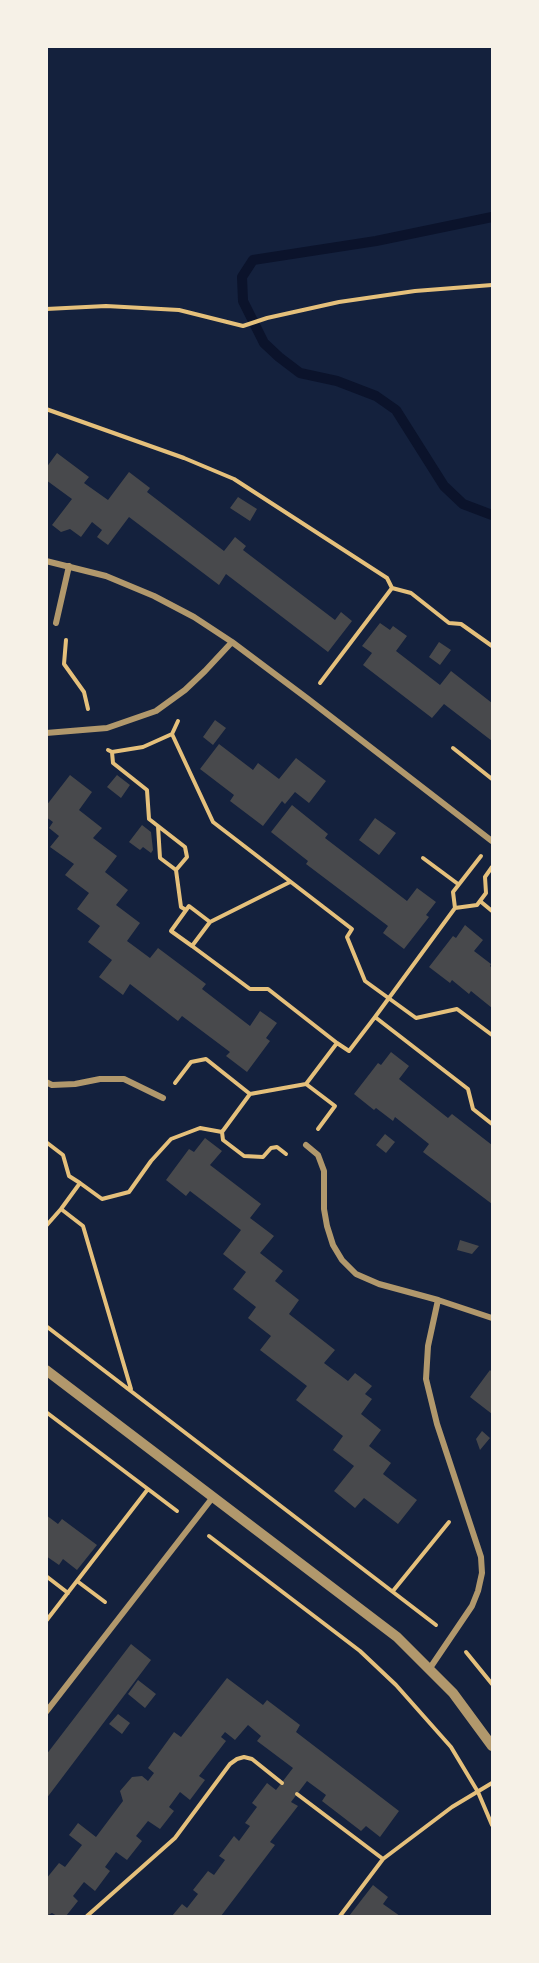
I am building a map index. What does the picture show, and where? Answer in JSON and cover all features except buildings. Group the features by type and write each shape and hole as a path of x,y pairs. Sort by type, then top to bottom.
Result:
{"street":[{"path":"46,561 106,576 154,596 194,617 232,642 308,699 492,841"},
{"path":"56,623 69,566"},
{"path":"46,733 107,728 156,711 173,700 205,672 232,642"},
{"path":"46,1082 52,1085 75,1084 100,1079 124,1079 163,1098"},
{"path":"306,1145 318,1155 324,1171 324,1209 333,1245 342,1260 356,1274 379,1284 492,1318"},
{"path":"430,1668 472,1606 482,1573 481,1557 437,1424 426,1379 428,1346 438,1300"},
{"path":"46,1370 397,1637 453,1693 492,1746"},
{"path":"46,1712 213,1497"}],"path":[{"path":"46,309 106,306 179,310 243,326 267,318 339,302 415,291 492,285"},
{"path":"46,409 184,458 234,479 387,578 392,588 411,593 449,623 461,624 492,646"},
{"path":"308,699 392,588"},
{"path":"67,638 64,664 84,692 88,703 90,730 95,743 112,752 143,747 172,734 182,714 173,700"},
{"path":"172,734 213,822 352,929 347,937 365,981 416,1018 457,1009 492,1035"},
{"path":"453,748 492,779"},
{"path":"112,752 113,763 147,790 149,819 185,847 187,857 176,870"},
{"path":"158,826 160,858 176,870 181,907 186,910"},
{"path":"210,922 189,906 171,931 250,989 268,989 349,1051 455,908 453,892 492,841"},
{"path":"423,858 458,884"},
{"path":"455,908 477,905 486,893 485,877 492,867"},
{"path":"192,946 210,922 290,882"},
{"path":"480,901 492,911"},
{"path":"375,1017 468,1089 473,1109 492,1124"},
{"path":"46,1142 63,1155 69,1176 102,1199 129,1192 151,1161 171,1139 200,1128 222,1132 250,1094 306,1084 337,1043"},
{"path":"163,1098 190,1062 206,1059 250,1094"},
{"path":"46,1226 80,1184"},
{"path":"62,1209 83,1226 131,1390"},
{"path":"46,1326 452,1638 492,1684"},
{"path":"46,1412 360,1651 396,1685 451,1747 478,1792 492,1825"},
{"path":"46,1621 148,1489"},
{"path":"393,1591 447,1523 465,1510"},
{"path":"46,1576 68,1593"},
{"path":"77,1581 122,1614"},
{"path":"87,1917 175,1838 230,1764 237,1759 244,1757 252,1760 282,1783"},
{"path":"339,1917 383,1859 452,1807 492,1783"},
{"path":"297,1794 383,1859"}],"waterway":[{"path":"492,217 376,241 253,260 242,277 243,301 264,343 300,373 337,381 376,396 396,410 444,486 463,504 492,515"}]}
